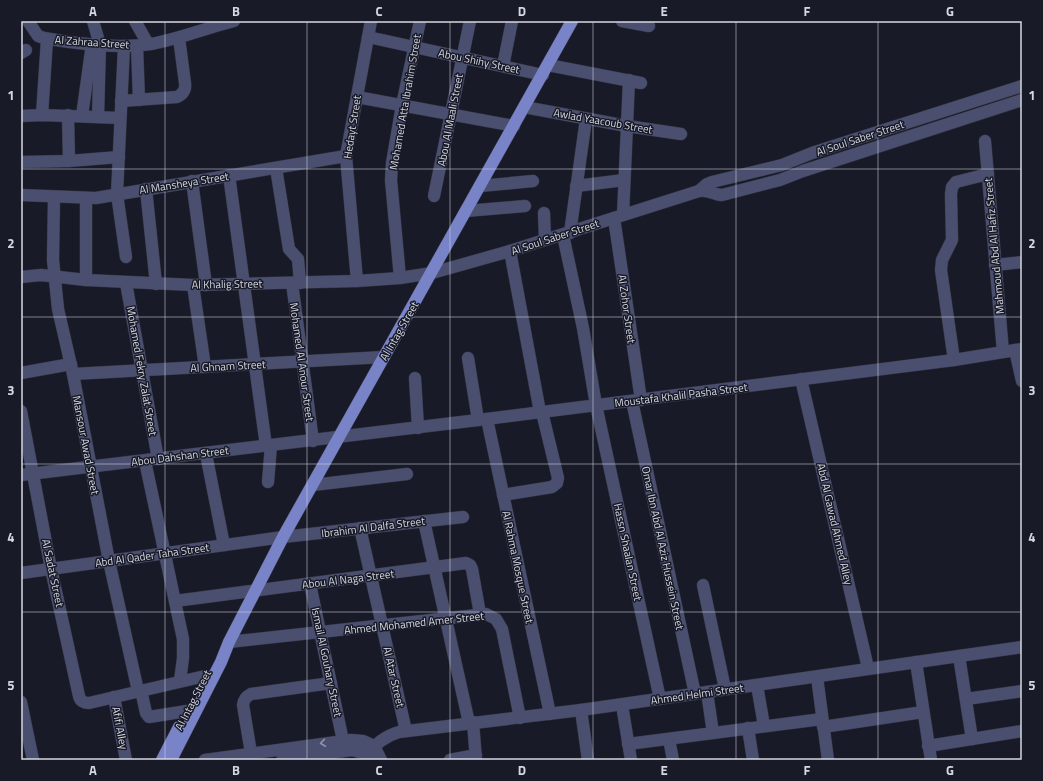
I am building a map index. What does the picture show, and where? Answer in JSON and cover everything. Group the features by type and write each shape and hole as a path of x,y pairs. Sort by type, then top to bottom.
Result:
{"main road":[{"name":"Al Intag Street","path":"171,760 221,662 229,642 284,537 572,21"},
{"name":"Al Intag Street","path":"162,760 214,659 229,642"}],"street":[{"name":"Al Zahraa Street","path":"28,21 38,36 47,39 96,45 124,46 143,45 179,38 197,26 234,21"},
{"path":"93,21 96,45 98,117"},
{"path":"135,21 143,45 139,100"},
{"name":"Hedayt Street","path":"357,281 346,156 371,21"},
{"name":"Mohamed Atta Ibrahim Street","path":"400,278 392,171 402,106 420,21"},
{"name":"Abou Al Maali Street","path":"434,196 470,21"},
{"path":"503,66 512,21"},
{"path":"622,21 649,26"},
{"path":"121,101 177,97 184,92 185,83 179,38"},
{"name":"Abou Shihy Street","path":"368,38 503,66 629,80 641,83"},
{"path":"42,115 47,39"},
{"path":"82,116 96,45"},
{"path":"124,46 117,194 126,257"},
{"name":"Al Zohor Street","path":"629,80 624,180 618,217 636,400"},
{"name":"Al Soul Saber Street","path":"699,191 707,184 712,182 782,165 812,153 1022,86"},
{"path":"357,97 514,126"},
{"name":"Al Soul Saber Street","path":"432,273 567,234 699,191 707,190 714,194 722,195 773,182 1022,100"},
{"name":"Awlad Yaacoub Street","path":"524,107 586,119 681,134"},
{"path":"68,115 69,161"},
{"path":"21,116 68,115 120,118"},
{"name":"Hassn Shaalan Street","path":"586,119 567,234 596,405 660,699"},
{"name":"Mahmoud Abd Al Hafiz Street","path":"985,140 1003,352"},
{"name":"Al Mansheya Street","path":"21,195 86,199 96,198 346,156"},
{"path":"21,162 69,161 119,157"},
{"name":"Mohamed Al Anour Street","path":"276,168 289,249 298,259 296,283 302,361 313,440"},
{"path":"954,360 940,270 942,260 952,240 952,187 956,182 988,174"},
{"path":"229,175 254,364 269,446 268,482"},
{"path":"576,186 624,180"},
{"path":"192,181 206,285"},
{"path":"480,186 533,181"},
{"path":"146,189 156,284"},
{"name":"Mansour Awad Street","path":"54,197 54,276 58,309 72,369 109,561 140,691 146,713 149,717 187,711"},
{"path":"86,199 86,280"},
{"path":"466,211 525,206"},
{"path":"544,213 545,240"},
{"path":"503,495 552,487 557,482 558,478 541,412 510,251"},
{"path":"995,266 1022,262"},
{"name":"Al Khalig Street","path":"21,277 41,275 126,283 244,285 357,281 400,278 432,273"},
{"name":"Mohamed Fekry Zalat Street","path":"126,283 158,459"},
{"path":"193,285 205,367"},
{"path":"1019,350 1022,381"},
{"name":"Moustafa Khalil Pasha Street","path":"340,437 802,380 1019,350"},
{"name":"Al Ghnam Street","path":"21,373 72,369 142,370 384,357"},
{"name":"Al Rahma Mosque Street","path":"468,358 482,420 503,495 550,714"},
{"path":"415,378 418,428"},
{"name":"Abd Al Gawad Ahmed Alley","path":"802,380 868,668"},
{"name":"Omar Ibn Abd Al Aziz Hussein Street","path":"636,400 700,693 713,733"},
{"name":"Al Sadat Street","path":"22,419 27,474 51,569 79,698 82,702 87,703 205,676"},
{"name":"Abou Dahshan Street","path":"27,474 340,437"},
{"path":"206,454 224,545"},
{"path":"145,461 183,639 183,658 180,681"},
{"path":"313,485 407,474"},
{"name":"Ibrahim Al Dalfa Street","path":"284,537 463,517"},
{"path":"424,521 471,723 476,758 450,760"},
{"name":"Al Atar Street","path":"360,528 406,731"},
{"name":"Abd Al Qader Taha Street","path":"21,572 284,537"},
{"name":"Abou Al Naga Street","path":"174,601 466,563 470,565 472,569 480,614"},
{"name":"Ismail Al Gouhary Street","path":"310,584 344,740"},
{"path":"703,585 725,689"},
{"name":"Ahmed Mohamed Amer Street","path":"229,642 480,614 492,616 500,623 520,718"},
{"name":"Ahmed Helmi Street","path":"282,760 352,750 360,751 368,758 374,746 386,737 399,732 622,705 817,677 868,668 1022,647"},
{"path":"959,656 972,739"},
{"path":"916,662 930,760"},
{"path":"817,677 828,760"},
{"path":"251,753 243,705 247,696 251,694 331,683"},
{"path":"757,685 764,726"},
{"path":"966,699 1022,691"},
{"name":"Afifi Alley","path":"114,697 126,760"},
{"path":"21,702 33,760"},
{"path":"622,705 631,760"},
{"path":"581,710 588,760"},
{"path":"628,744 764,726 823,723 923,712"},
{"path":"748,728 753,760"},
{"path":"928,746 1022,732"},
{"path":"669,739 673,760"},
{"path":"205,760 344,740 357,740 374,746 381,760"}]}
